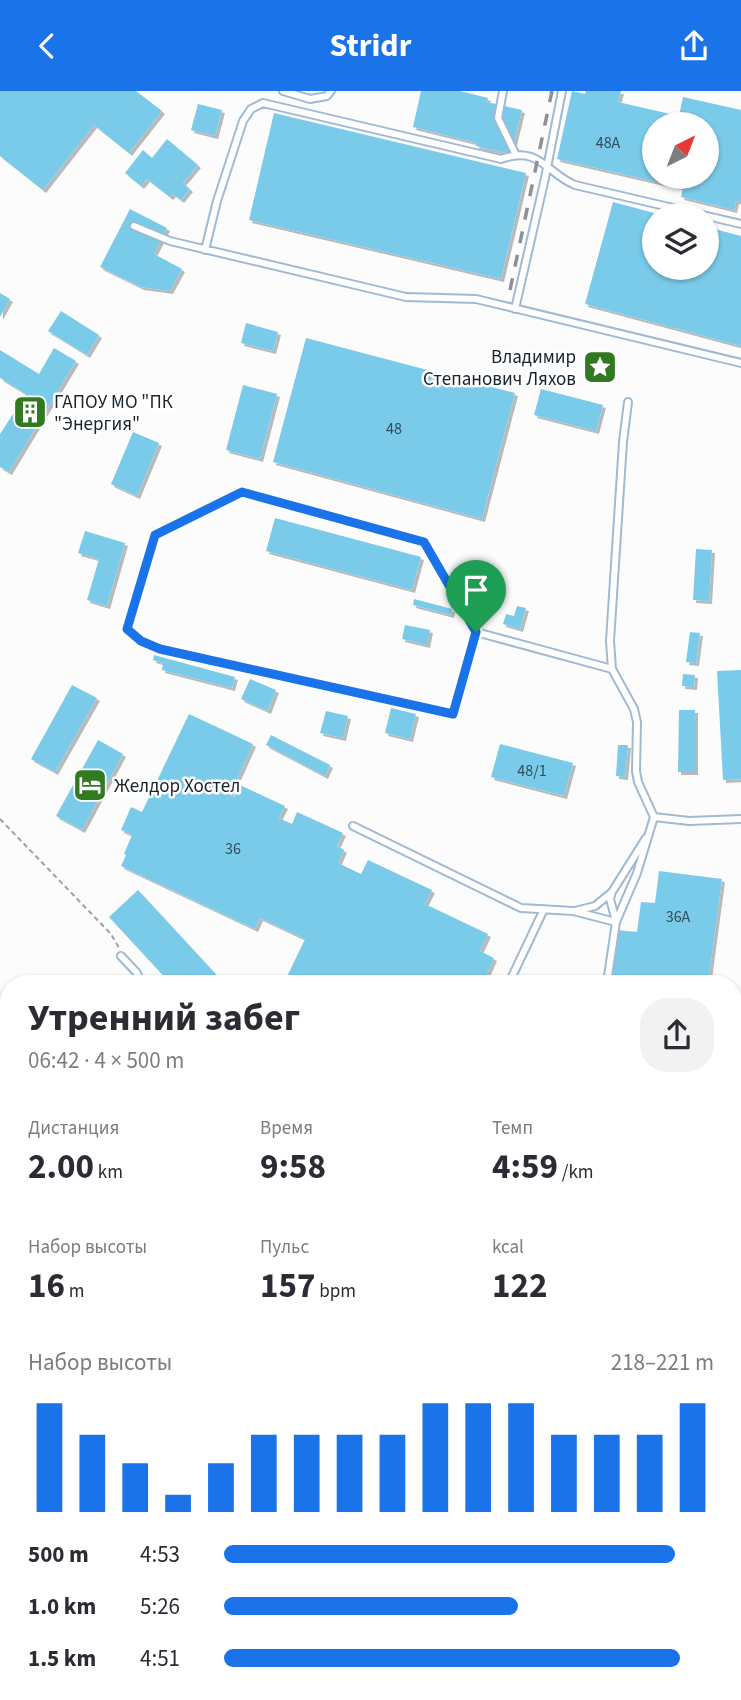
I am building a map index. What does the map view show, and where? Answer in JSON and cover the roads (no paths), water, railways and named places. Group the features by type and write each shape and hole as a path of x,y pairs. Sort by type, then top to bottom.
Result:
{"lane":[{"path":"283,91 310,99 327,96 331,91"},
{"path":"503,91 498,118 515,153"},
{"path":"515,309 562,91"},
{"path":"205,250 217,201 243,121 257,105 271,104 500,159 515,153 548,165 559,177 575,185 650,203"},
{"path":"719,219 741,224"},
{"path":"134,226 170,241 406,297 476,299 741,363"},
{"path":"608,975 616,922 637,873 654,817 638,782 637,722 634,709 612,669 610,641 628,402"},
{"path":"476,632 453,714 160,649 141,641 127,629 155,535 242,492 424,542 476,632 612,669"},
{"path":"654,817 689,821 741,820"},
{"path":"353,826 521,908 573,911 616,922"},
{"path":"616,922 610,899 612,892 651,830"},
{"path":"594,906 612,892"},
{"path":"573,911 603,905 613,910"},
{"path":"513,975 544,909"},
{"path":"121,955 137,975"}],"railway":[{"path":"510,290 552,91"}],"place":[{"name":"Владимир Степанович Ляхов","path":"600,367"},
{"name":"ГАПОУ МО \"ПК \"Энергия\"","path":"30,412"},
{"name":"Желдор Хостел","path":"90,785"}]}
